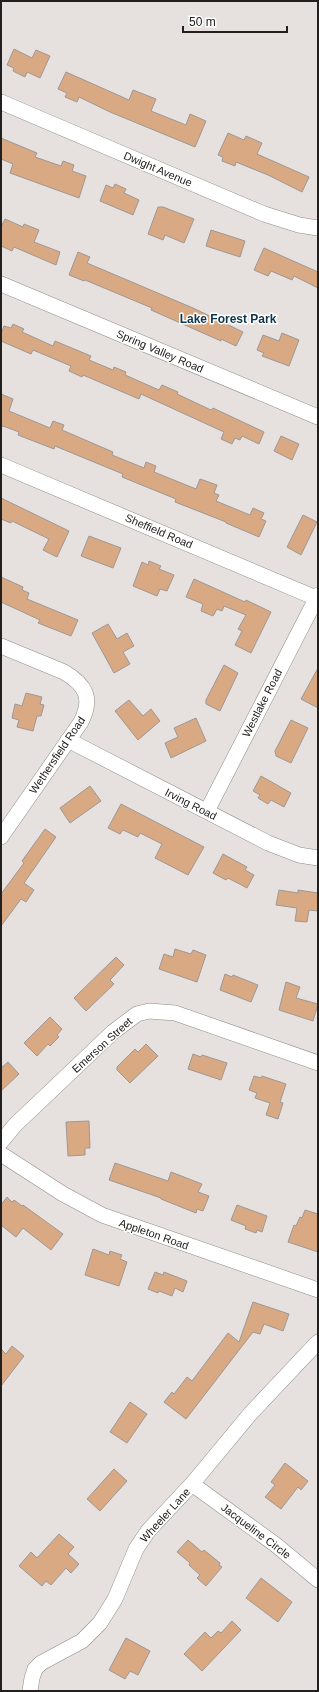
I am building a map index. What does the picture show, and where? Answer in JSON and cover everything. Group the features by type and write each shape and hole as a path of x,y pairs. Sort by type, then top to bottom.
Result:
{"street":[{"name":"Dwight Avenue","path":"1,102 264,214 299,225 318,228"},
{"name":"Spring Valley Road","path":"1,284 318,417"},
{"name":"Sheffield Road","path":"1,464 317,596"},
{"name":"Westlake Road","path":"206,811 317,596"},
{"name":"Wethersfield Road","path":"1,646 64,672 76,680 82,686 87,705 85,713 68,740 2,832"},
{"name":"Irving Road","path":"68,740 278,847 299,855 318,858"},
{"name":"Emerson Street","path":"1,1142 16,1125 113,1032 137,1014 149,1011 175,1013 318,1063"},
{"name":"Appleton Road","path":"1,1154 62,1194 102,1215 318,1290"},
{"name":"Wheeler Lane","path":"30,1691 35,1670 41,1663 82,1641 100,1623 115,1599 136,1548 142,1539 192,1484 250,1414 318,1342"},
{"name":"Jacqueline Circle","path":"192,1484 276,1545 318,1580"}],"building":[{"path":"14,49 32,58 36,50 50,56 40,78 27,72 25,77 13,71 14,68 7,65"},
{"path":"66,72 129,100 133,90 156,99 151,111 186,125 190,114 206,121 195,147 110,112 79,97 77,102 65,97 67,93 58,89"},
{"path":"228,133 244,140 246,136 262,143 257,154 309,177 302,192 268,175 236,162 235,166 222,161 223,157 218,155"},
{"path":"1,138 37,153 35,157 61,166 63,161 74,165 72,171 86,176 79,198 10,173 13,164 1,159"},
{"path":"115,184 126,189 124,193 139,200 133,215 100,201 106,185 113,188"},
{"path":"158,207 163,207 194,219 184,243 165,235 163,240 148,234"},
{"path":"5,219 23,227 24,224 39,230 34,242 60,252 56,265 14,247 12,251 1,246 1,227"},
{"path":"211,230 245,241 240,257 206,246"},
{"path":"264,248 318,272 318,288 294,276 292,280 271,271 268,276 254,270"},
{"path":"78,252 90,257 87,263 193,308 243,332 236,346 221,339 221,341 151,310 152,308 85,280 84,281 69,275"},
{"path":"13,324 24,329 22,332 53,346 55,341 91,356 89,360 113,370 114,367 126,372 125,375 159,390 162,385 211,410 213,408 264,432 259,444 242,436 240,440 235,438 232,444 221,439 224,432 141,394 139,399 83,375 82,377 69,371 71,366 33,350 31,354 1,341 1,334 4,326 11,328"},
{"path":"282,333 299,340 289,366 262,356 264,353 257,350 263,335 279,341"},
{"path":"1,394 13,399 9,411 50,428 53,421 64,425 62,430 113,452 112,455 144,468 146,462 156,466 154,472 196,489 200,479 217,485 214,493 219,495 216,501 250,515 253,508 264,513 261,519 266,521 259,537 175,502 176,499 122,477 123,474 55,446 54,449 18,435 19,432 3,426 1,428"},
{"path":"281,436 299,444 292,460 274,451"},
{"path":"1,498 69,531 57,557 43,550 49,539 12,521 11,523 1,519"},
{"path":"303,515 317,522 301,555 287,547"},
{"path":"89,536 121,548 113,568 81,556"},
{"path":"149,561 161,566 159,569 174,575 167,591 160,589 157,596 133,586 142,562 148,565"},
{"path":"1,577 23,587 22,590 29,593 27,599 78,620 71,636 38,623 40,620 1,602"},
{"path":"194,579 271,612 251,653 235,645 242,631 238,629 246,615 224,606 222,611 217,609 213,616 201,611 203,604 186,597"},
{"path":"108,624 117,639 127,633 134,646 123,652 130,664 114,673 92,633"},
{"path":"224,665 238,673 220,711 206,704 206,700"},
{"path":"318,668 318,708 301,699"},
{"path":"26,693 42,697 40,704 44,705 41,716 37,716 33,731 17,727 19,720 12,718 15,704 22,706"},
{"path":"129,700 143,716 151,709 160,721 138,740 115,711"},
{"path":"196,718 206,741 171,758 165,743 178,737 174,728"},
{"path":"291,720 308,728 291,763 276,756 275,751"},
{"path":"261,776 291,793 284,807 271,800 268,804 258,798 260,795 253,791"},
{"path":"90,786 101,801 70,823 60,808"},
{"path":"121,804 204,847 188,875 155,858 162,844 140,833 138,837 123,830 120,834 108,828"},
{"path":"45,829 56,837 24,883 34,890 26,902 21,899 1,926 1,894 24,863 22,861"},
{"path":"223,854 247,867 245,870 254,875 247,888 228,878 226,880 213,873"},
{"path":"279,890 298,893 298,890 318,893 318,911 309,910 307,922 295,921 297,908 276,905"},
{"path":"175,949 191,954 193,950 206,955 197,982 159,969 164,954 173,957"},
{"path":"116,957 124,965 110,980 114,984 86,1011 74,998"},
{"path":"225,974 232,977 233,975 258,985 251,1002 220,990"},
{"path":"286,982 300,987 296,998 318,1004 313,1021 279,1010"},
{"path":"50,1017 62,1029 57,1035 59,1037 50,1046 48,1044 37,1056 24,1043"},
{"path":"146,1044 158,1056 130,1083 117,1070 117,1067 135,1049 138,1052"},
{"path":"193,1054 201,1057 202,1055 227,1063 221,1080 188,1069"},
{"path":"8,1062 19,1074 1,1091 1,1068"},
{"path":"254,1076 261,1078 262,1076 286,1084 280,1102 283,1103 278,1119 266,1115 270,1103 255,1098 257,1093 249,1090"},
{"path":"89,1121 90,1148 85,1148 85,1155 68,1156 66,1122"},
{"path":"115,1163 168,1181 171,1172 202,1184 198,1192 209,1196 203,1211 197,1209 196,1213 161,1198 109,1180"},
{"path":"7,1197 12,1202 14,1200 22,1206 23,1205 63,1234 51,1250 23,1228 16,1237 1,1225 1,1205"},
{"path":"237,1205 267,1216 262,1232 257,1230 256,1233 245,1229 246,1226 231,1220"},
{"path":"305,1210 318,1214 318,1252 288,1242 294,1225 296,1226 300,1217 302,1218"},
{"path":"93,1249 109,1255 110,1251 122,1255 120,1259 127,1262 119,1286 85,1275"},
{"path":"155,1272 163,1275 164,1272 187,1281 183,1292 175,1288 172,1296 148,1289"},
{"path":"253,1302 289,1314 283,1331 264,1324 260,1334 253,1332 186,1419 164,1402 172,1392 174,1394 187,1377 192,1381 228,1333 239,1342"},
{"path":"12,1346 24,1356 1,1386 1,1349 6,1354"},
{"path":"130,1402 147,1414 127,1443 110,1432"},
{"path":"285,1463 308,1481 301,1490 298,1487 281,1509 265,1497 275,1485 271,1482"},
{"path":"114,1469 127,1481 100,1511 87,1499"},
{"path":"59,1534 74,1547 68,1554 79,1564 71,1573 66,1568 51,1585 46,1581 42,1586 19,1566 31,1552 37,1558"},
{"path":"188,1540 202,1552 204,1550 220,1563 219,1565 222,1567 206,1586 197,1578 200,1575 189,1565 190,1563 177,1552"},
{"path":"261,1578 292,1602 278,1622 246,1598"},
{"path":"232,1621 241,1630 202,1671 184,1654 205,1632 211,1638 218,1631 221,1633"},
{"path":"126,1638 150,1651 138,1675 130,1671 125,1679 109,1670"}],"district":[{"name":"Lake Forest Park","path":"228,319"}]}
